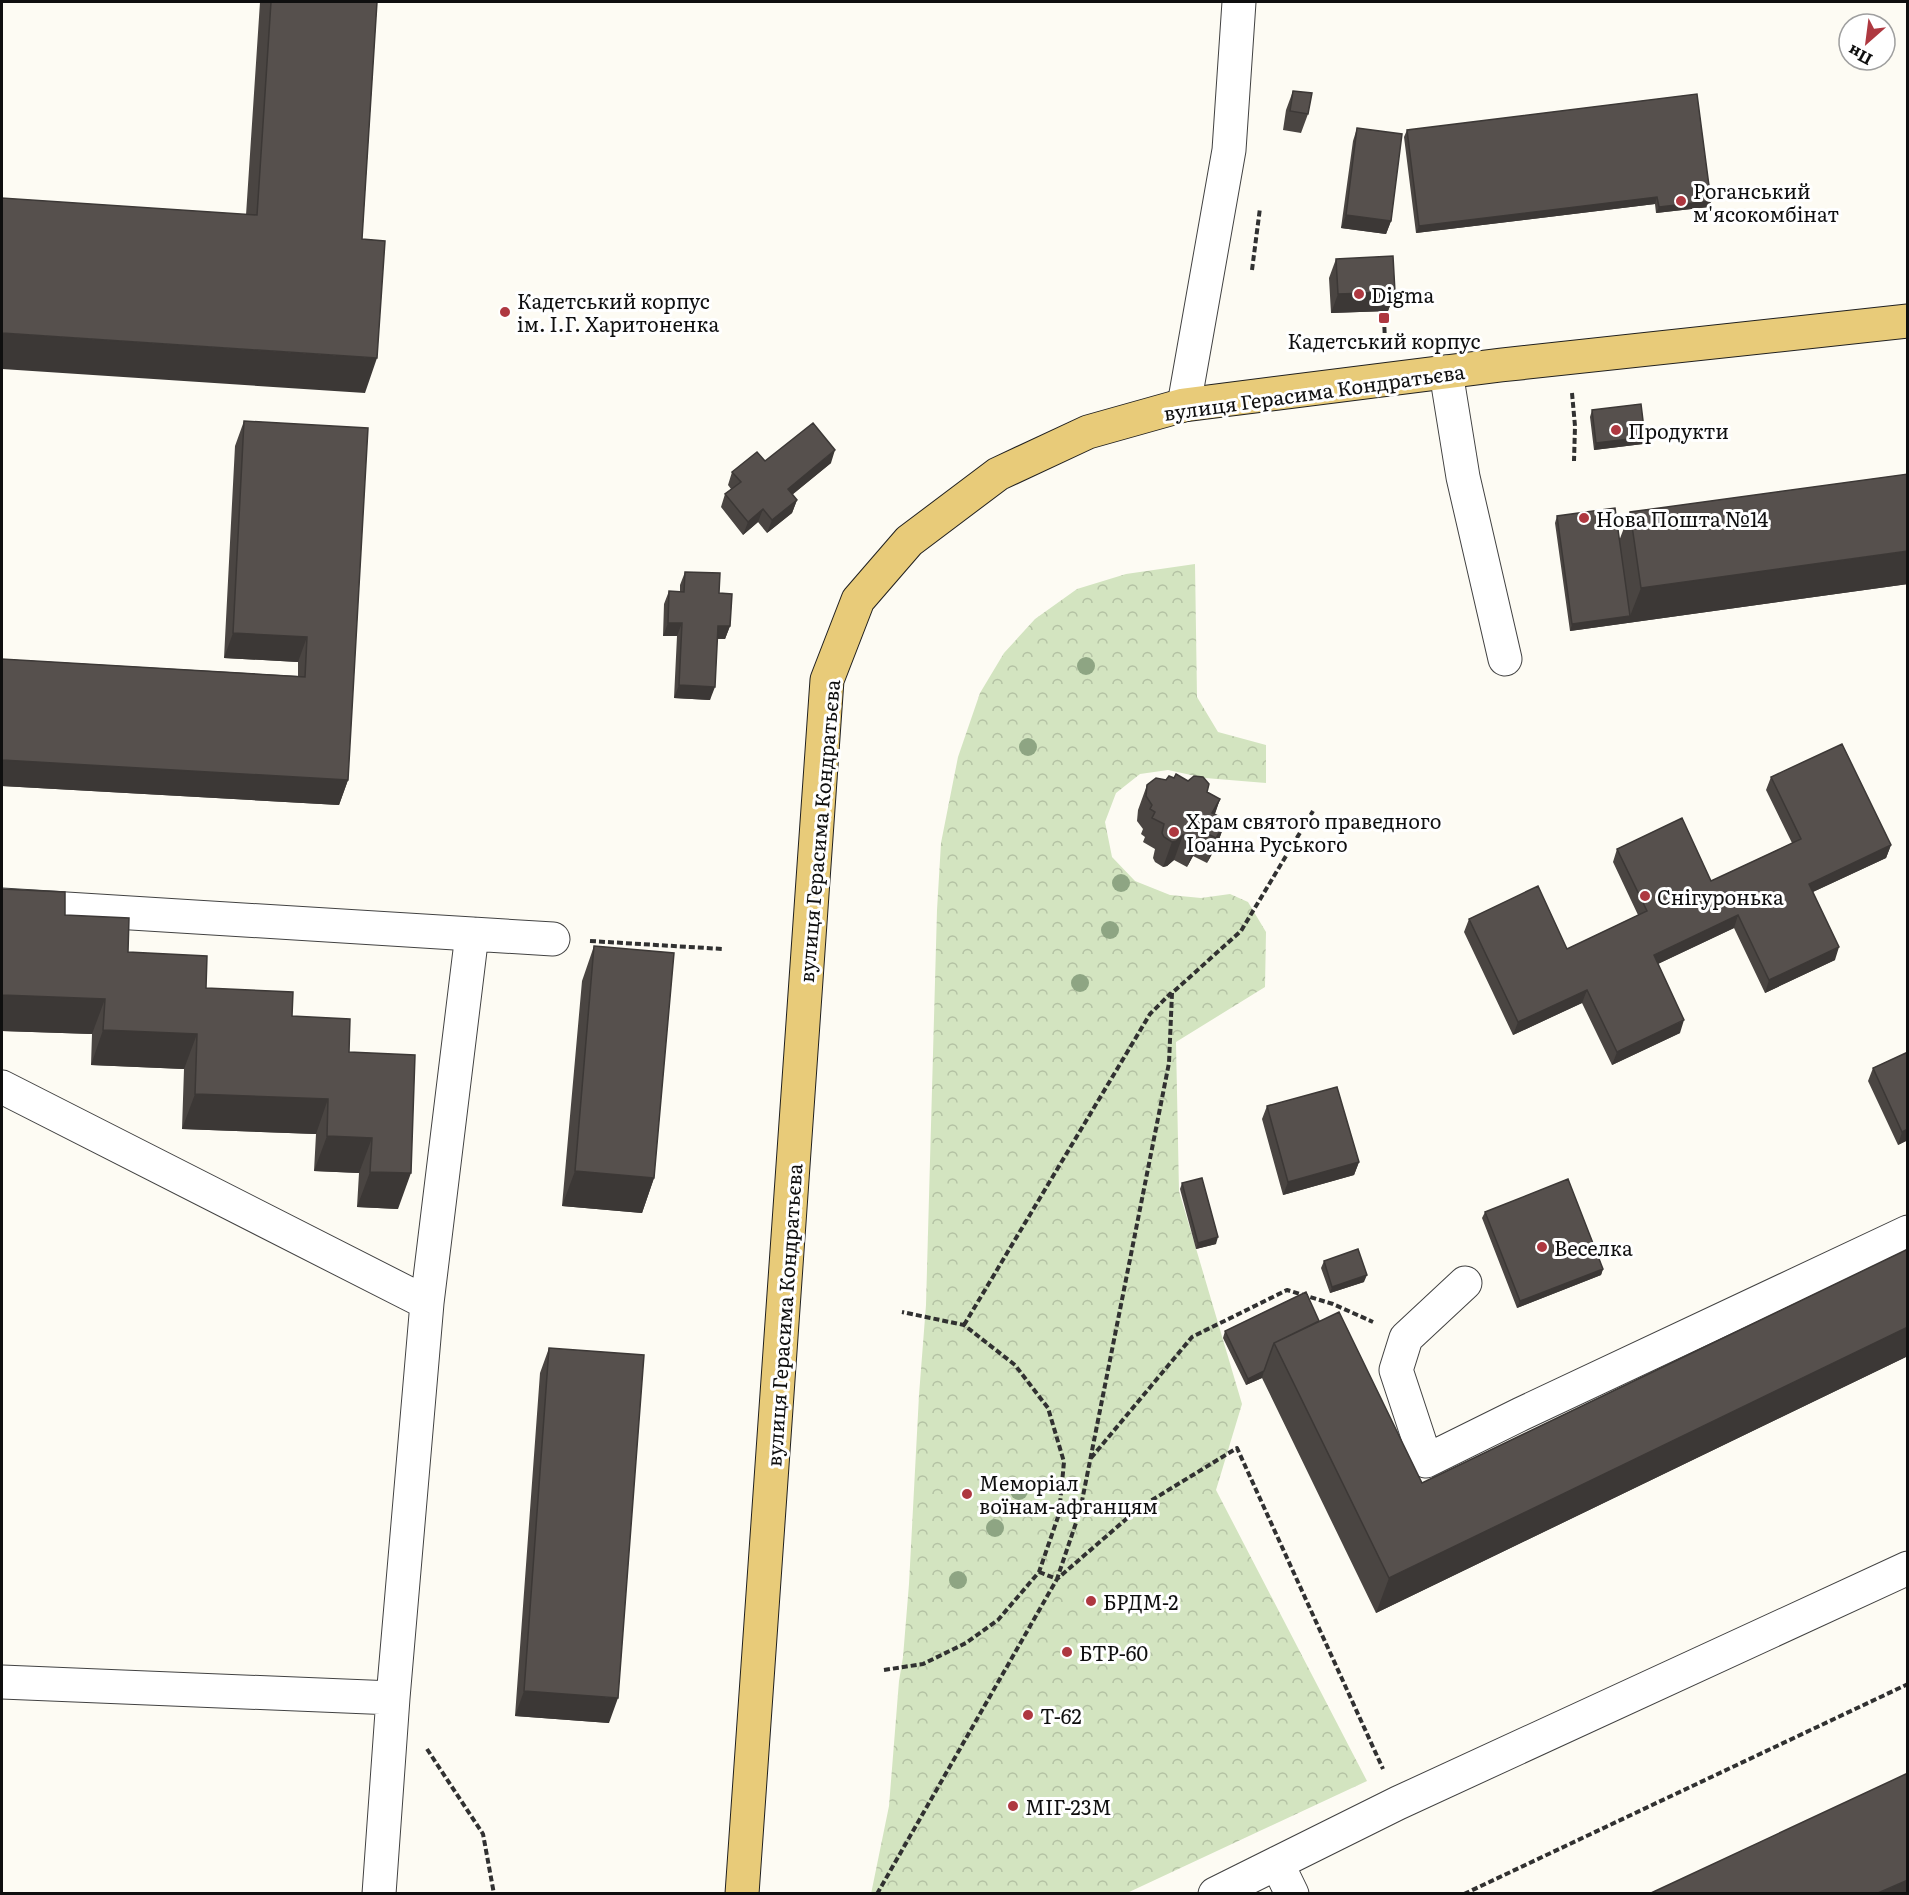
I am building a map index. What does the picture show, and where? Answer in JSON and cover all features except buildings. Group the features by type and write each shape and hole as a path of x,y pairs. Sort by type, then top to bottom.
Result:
{"main road":[{"name":"вулиця Герасима Кондратьєва","path":"742,1893 827,680 858,600 909,541 998,474 1088,432 1184,405 1446,372 1908,321"}],"street":[{"path":"1184,405 1229,150 1239,2"},
{"path":"1446,372 1463,477 1505,659"},
{"path":"2,905 553,939"},
{"path":"379,1893 393,1698 427,1303 472,934"},
{"path":"2,1087 427,1303"},
{"path":"1465,1283 1406,1338 1396,1370 1426,1461 1908,1232"},
{"path":"1215,1893 1398,1803 1908,1568"},
{"path":"2,1682 393,1698"},
{"path":"1277,1863 1292,1893"}],"path":[{"path":"1569,358 1575,426 1574,461"},
{"path":"964,1325 1150,1014 1241,932 1313,811"},
{"path":"553,939 723,949"},
{"path":"877,1893 1057,1579 1080,1511 1169,1063 1172,993"},
{"path":"1091,1458 1192,1337 1287,1290 1333,1304 1406,1338"},
{"path":"884,1670 923,1664 966,1643 998,1620 1039,1572 1059,1514 1064,1462 1048,1408 1015,1365 964,1325 902,1312"},
{"path":"1057,1579 1139,1508 1237,1448 1398,1803"},
{"path":"1039,1572 1057,1579"},
{"path":"1464,1893 1908,1684"},
{"path":"426,1747 483,1834 495,1893"}],"green space":[{"path":"1195,564 1197,697 1218,732 1266,745 1266,783 1205,778 1168,770 1140,774 1116,793 1105,822 1112,857 1135,881 1170,895 1201,898 1230,894 1248,902 1266,932 1265,987 1176,1042 1179,1191 1242,1404 1216,1490 1367,1781 1127,1893 871,1894 889,1806 909,1584 926,1305 937,910 941,843 958,757 980,693 1004,653 1035,619 1077,589 1126,574"}],"place":[{"name":"Роганський м'ясокомбінат","path":"1681,201"},
{"name":"Digma","path":"1359,294"},
{"name":"Кадетський корпус ім. І.Г. Харитоненка","path":"505,312"},
{"name":"Кадетський корпус","path":"1384,318"},
{"name":"Продукти","path":"1616,430"},
{"name":"Нова Пошта №14","path":"1584,518"},
{"name":"Храм святого праведного Іоанна Руського","path":"1174,832"},
{"name":"Снігуронька","path":"1645,896"},
{"name":"Веселка","path":"1542,1247"},
{"name":"Меморіал воїнам-афганцям","path":"967,1494"},
{"name":"БРДМ-2","path":"1091,1601"},
{"name":"БТР-60","path":"1067,1652"},
{"name":"Т-62","path":"1028,1715"},
{"name":"МІГ-23М","path":"1013,1806"}]}
